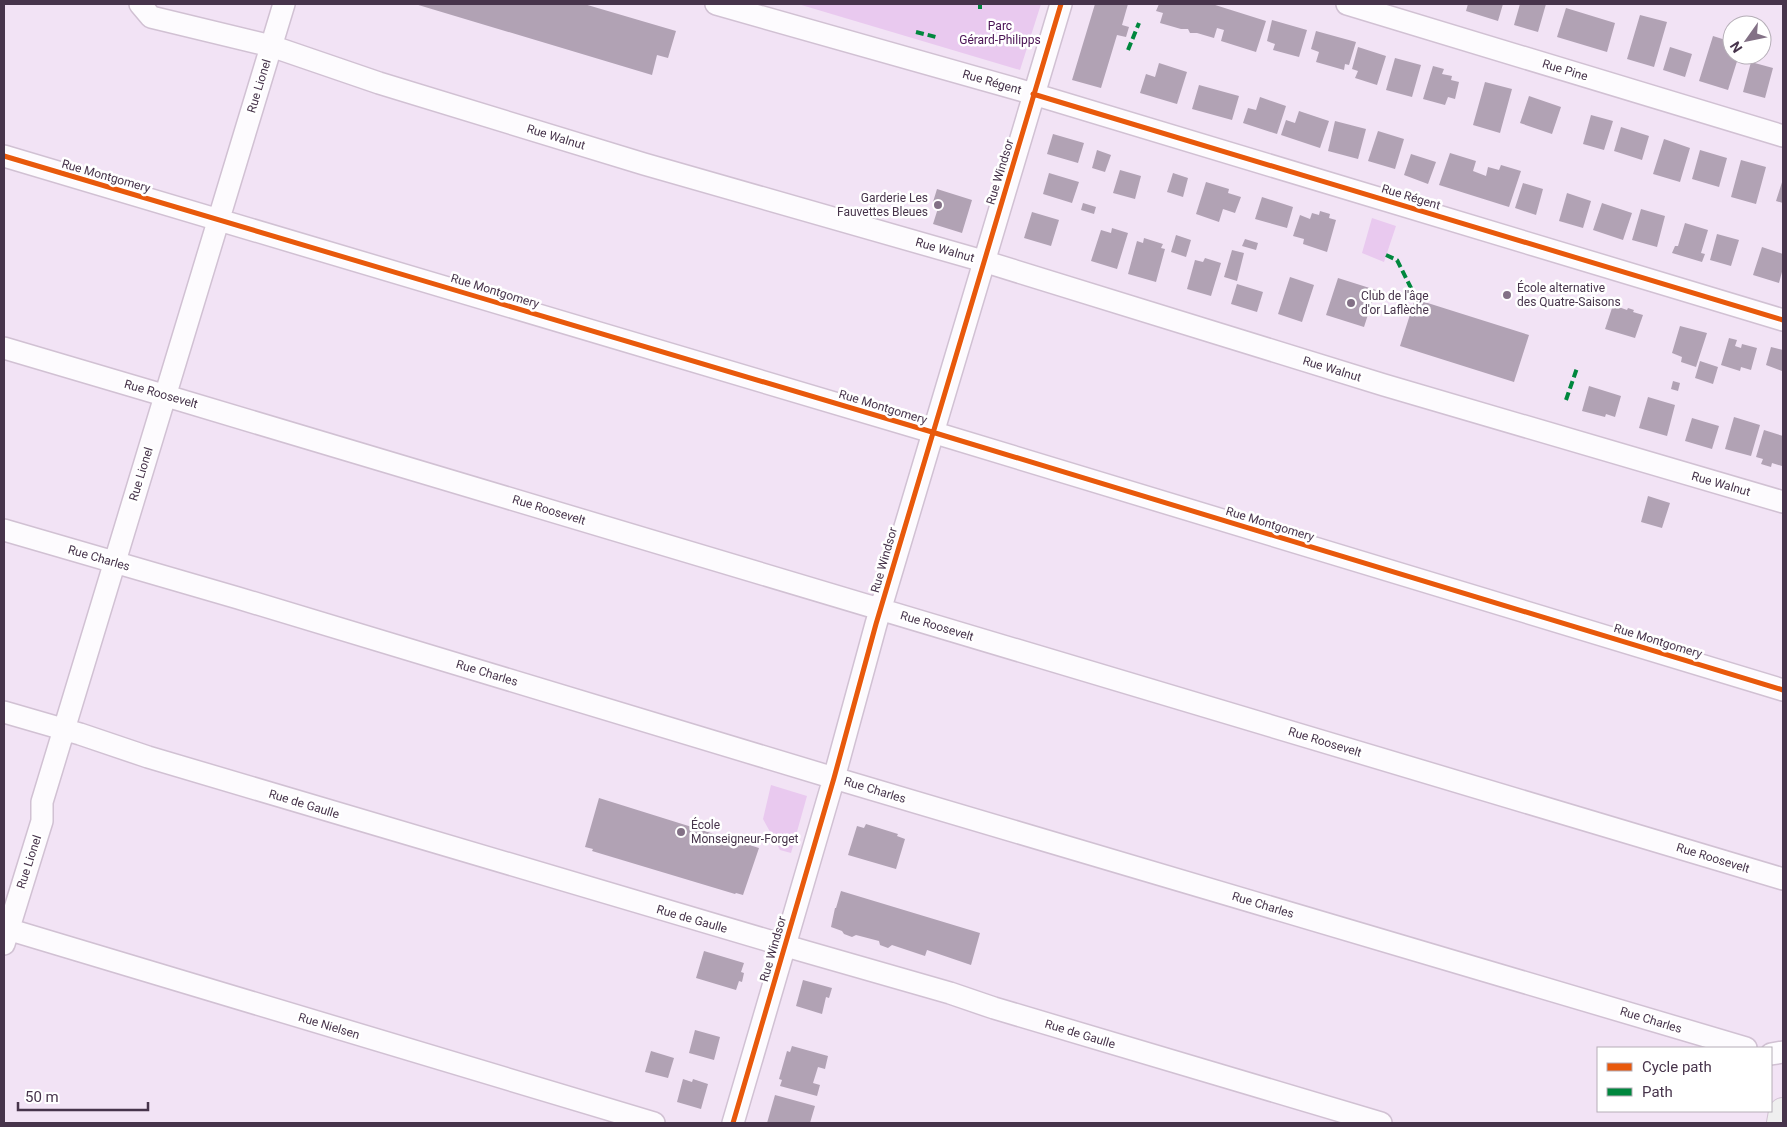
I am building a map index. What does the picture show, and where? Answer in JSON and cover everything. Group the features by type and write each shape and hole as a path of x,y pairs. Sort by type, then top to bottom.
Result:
{"main road":[{"path":"1781,1123 1783,1112"}],"street":[{"name":"Rue Walnut","path":"140,4 151,17 271,46 379,83 644,164 983,261 1384,385 1783,502"},
{"name":"Rue Lionel","path":"5,934 42,821 42,802 284,4"},
{"name":"Rue Régent","path":"716,4 1033,94 1783,320"},
{"name":"Rue Windsor","path":"732,1123 834,778 880,609 932,432 1061,4"},
{"name":"Rue Pine","path":"1347,4 1783,136"},
{"name":"Rue Montgomery","path":"4,156 932,432 1783,690"},
{"name":"Rue Roosevelt","path":"4,348 1783,879"},
{"name":"Rue Charles","path":"4,530 238,598 834,778 1743,1047"},
{"name":"Rue de Gaulle","path":"4,712 148,758 784,946 950,993 994,1008 1381,1123"},
{"name":"Rue Nielsen","path":"5,934 654,1123"}],"green space":[{"name":"Parc Gérard-Philipps","path":"798,4 1041,4 1020,70"},
{"path":"1372,218 1396,226 1384,262 1362,253"},
{"path":"771,785 807,796 791,853 780,850 763,819"}],"building":[{"path":"415,4 584,4 676,31 668,58 657,55 652,75"},
{"path":"1095,4 1128,4 1122,25 1129,27 1126,37 1117,35 1101,88 1072,80"},
{"path":"1159,4 1212,4 1266,21 1256,52 1221,41 1224,30 1217,28 1214,38 1190,33 1188,29 1160,23 1163,13 1156,11"},
{"path":"1468,4 1503,4 1498,21 1466,11"},
{"path":"1520,4 1546,4 1538,32 1514,25"},
{"path":"1566,8 1615,23 1607,52 1557,37"},
{"path":"1640,15 1667,22 1654,67 1627,59"},
{"path":"1272,20 1307,30 1299,57 1273,50 1275,44 1267,41"},
{"path":"1316,31 1356,42 1349,65 1345,64 1344,70 1316,62 1319,52 1311,49"},
{"path":"1713,36 1722,39 1722,65 1736,65 1728,90 1699,81"},
{"path":"1358,47 1386,56 1377,85 1355,78 1358,71 1352,69"},
{"path":"1670,47 1692,54 1685,77 1663,70"},
{"path":"1395,58 1421,65 1412,97 1386,90"},
{"path":"1159,63 1187,72 1177,104 1140,93 1146,74 1155,77"},
{"path":"1750,65 1762,65 1773,68 1765,98 1743,92"},
{"path":"1433,66 1444,69 1442,74 1452,76 1451,80 1459,82 1455,99 1448,97 1445,105 1423,99"},
{"path":"1485,82 1512,89 1500,133 1473,125"},
{"path":"1199,85 1239,96 1232,120 1192,109"},
{"path":"1529,96 1561,107 1552,134 1520,123"},
{"path":"1260,97 1286,106 1277,134 1243,123 1248,108 1256,110"},
{"path":"1299,111 1329,121 1320,148 1281,135 1286,120 1295,123"},
{"path":"1591,115 1613,121 1604,150 1583,144"},
{"path":"1335,121 1366,129 1358,159 1328,151"},
{"path":"1621,127 1649,136 1642,160 1614,151"},
{"path":"1378,131 1404,139 1395,169 1368,161"},
{"path":"1053,134 1084,143 1078,163 1047,154"},
{"path":"1664,139 1690,148 1680,182 1653,174"},
{"path":"1097,150 1111,155 1105,172 1092,168"},
{"path":"1700,150 1727,158 1719,187 1692,179"},
{"path":"1450,153 1476,161 1473,171 1486,176 1488,167 1499,170 1501,165 1521,171 1509,207 1439,185"},
{"path":"1411,154 1436,162 1428,184 1404,175"},
{"path":"1741,160 1766,167 1756,204 1731,197"},
{"path":"1120,170 1141,176 1135,199 1113,193"},
{"path":"1049,173 1079,182 1072,203 1043,194"},
{"path":"1173,173 1188,178 1183,197 1167,192"},
{"path":"1783,179 1783,203 1776,201"},
{"path":"1206,182 1229,189 1228,193 1241,197 1235,213 1223,209 1219,222 1196,214"},
{"path":"1523,183 1543,189 1536,215 1515,208"},
{"name":"Garderie Les Fauvettes Bleues","path":"937,189 972,200 962,233 933,224 939,205 933,202"},
{"path":"1567,193 1591,201 1583,228 1559,221"},
{"path":"1262,197 1293,207 1287,228 1255,219"},
{"path":"1083,203 1096,207 1094,214 1081,210"},
{"path":"1602,203 1632,213 1623,240 1593,230"},
{"path":"1641,209 1665,216 1657,247 1632,240"},
{"path":"1320,211 1330,214 1329,218 1336,220 1327,252 1303,244 1304,239 1293,236 1300,215 1310,219 1312,213 1319,215"},
{"path":"1032,212 1059,220 1051,246 1024,238"},
{"path":"1685,223 1708,230 1701,253 1705,254 1702,262 1672,253 1675,246 1678,246"},
{"path":"1112,228 1128,233 1117,269 1091,261 1101,230 1111,233"},
{"path":"1717,234 1739,240 1731,266 1710,260"},
{"path":"1176,235 1191,240 1186,257 1171,252"},
{"path":"1144,238 1163,244 1161,248 1165,249 1156,282 1128,274 1137,241 1143,243"},
{"path":"1245,239 1258,243 1256,250 1242,246"},
{"path":"1762,247 1783,254 1783,268 1779,283 1753,275"},
{"path":"1232,250 1244,253 1237,281 1224,277"},
{"path":"1205,258 1221,263 1211,296 1187,289 1195,260 1203,262"},
{"path":"1290,277 1314,285 1302,322 1278,314"},
{"name":"Club de l'âge d'or Laflèche","path":"1338,278 1376,290 1364,327 1326,315"},
{"path":"1237,284 1263,292 1257,312 1231,304"},
{"path":"1415,299 1529,335 1514,382 1400,346"},
{"path":"1613,305 1627,310 1628,308 1634,310 1633,312 1643,315 1635,338 1605,329"},
{"path":"1680,326 1707,333 1696,367 1681,362 1682,357 1672,353"},
{"path":"1729,338 1737,340 1735,346 1741,348 1742,344 1757,348 1751,370 1741,367 1740,371 1721,365"},
{"path":"1771,347 1783,350 1782,371 1766,365"},
{"path":"1700,361 1718,367 1713,384 1695,378"},
{"path":"1673,381 1680,383 1678,391 1671,389"},
{"path":"1589,386 1621,396 1615,417 1606,414 1605,417 1582,411"},
{"path":"1648,397 1675,405 1667,436 1639,428"},
{"path":"1734,417 1760,425 1751,456 1725,449"},
{"path":"1692,418 1719,426 1712,449 1685,441"},
{"path":"1764,430 1783,436 1782,466 1772,463 1771,467 1761,464 1763,459 1756,457"},
{"path":"1648,496 1670,503 1662,528 1641,522"},
{"path":"599,798 759,848 743,895 592,851 593,849 585,847"},
{"path":"866,824 898,834 897,836 905,839 896,869 848,855 857,826 864,828"},
{"path":"841,891 980,933 971,965 927,950 925,956 892,945 888,948 880,945 879,941 856,935 852,937 831,927"},
{"path":"704,951 744,963 741,972 744,973 742,982 739,981 736,990 696,978"},
{"path":"803,980 832,988 829,998 826,997 822,1014 796,1006"},
{"path":"695,1030 720,1037 714,1060 689,1053"},
{"path":"792,1046 828,1056 825,1069 818,1067 813,1083 820,1085 817,1096 780,1086 782,1080 779,1079 787,1051 790,1052"},
{"path":"651,1051 674,1058 668,1078 645,1072"},
{"path":"683,1079 692,1082 693,1079 708,1084 701,1109 677,1102"},
{"path":"775,1095 815,1106 810,1123 767,1123"}],"marked path":[{"path":"980,4 980,9"},
{"path":"1128,50 1139,23"},
{"path":"916,32 936,37"},
{"path":"1386,255 1397,260 1411,288 1406,301"},
{"path":"1566,400 1577,368"}],"cycle path":[{"path":"733,1123 834,778 876,624 1061,4"},
{"path":"1033,94 1783,320"},
{"path":"4,156 932,432 1783,690"}],"place":[{"name":"Garderie Les Fauvettes Bleues","path":"938,205"},
{"name":"École alternative des Quatre-Saisons","path":"1507,295"},
{"name":"Club de l'âge d'or Laflèche","path":"1351,303"},
{"name":"École Monseigneur-Forget","path":"681,832"}]}
